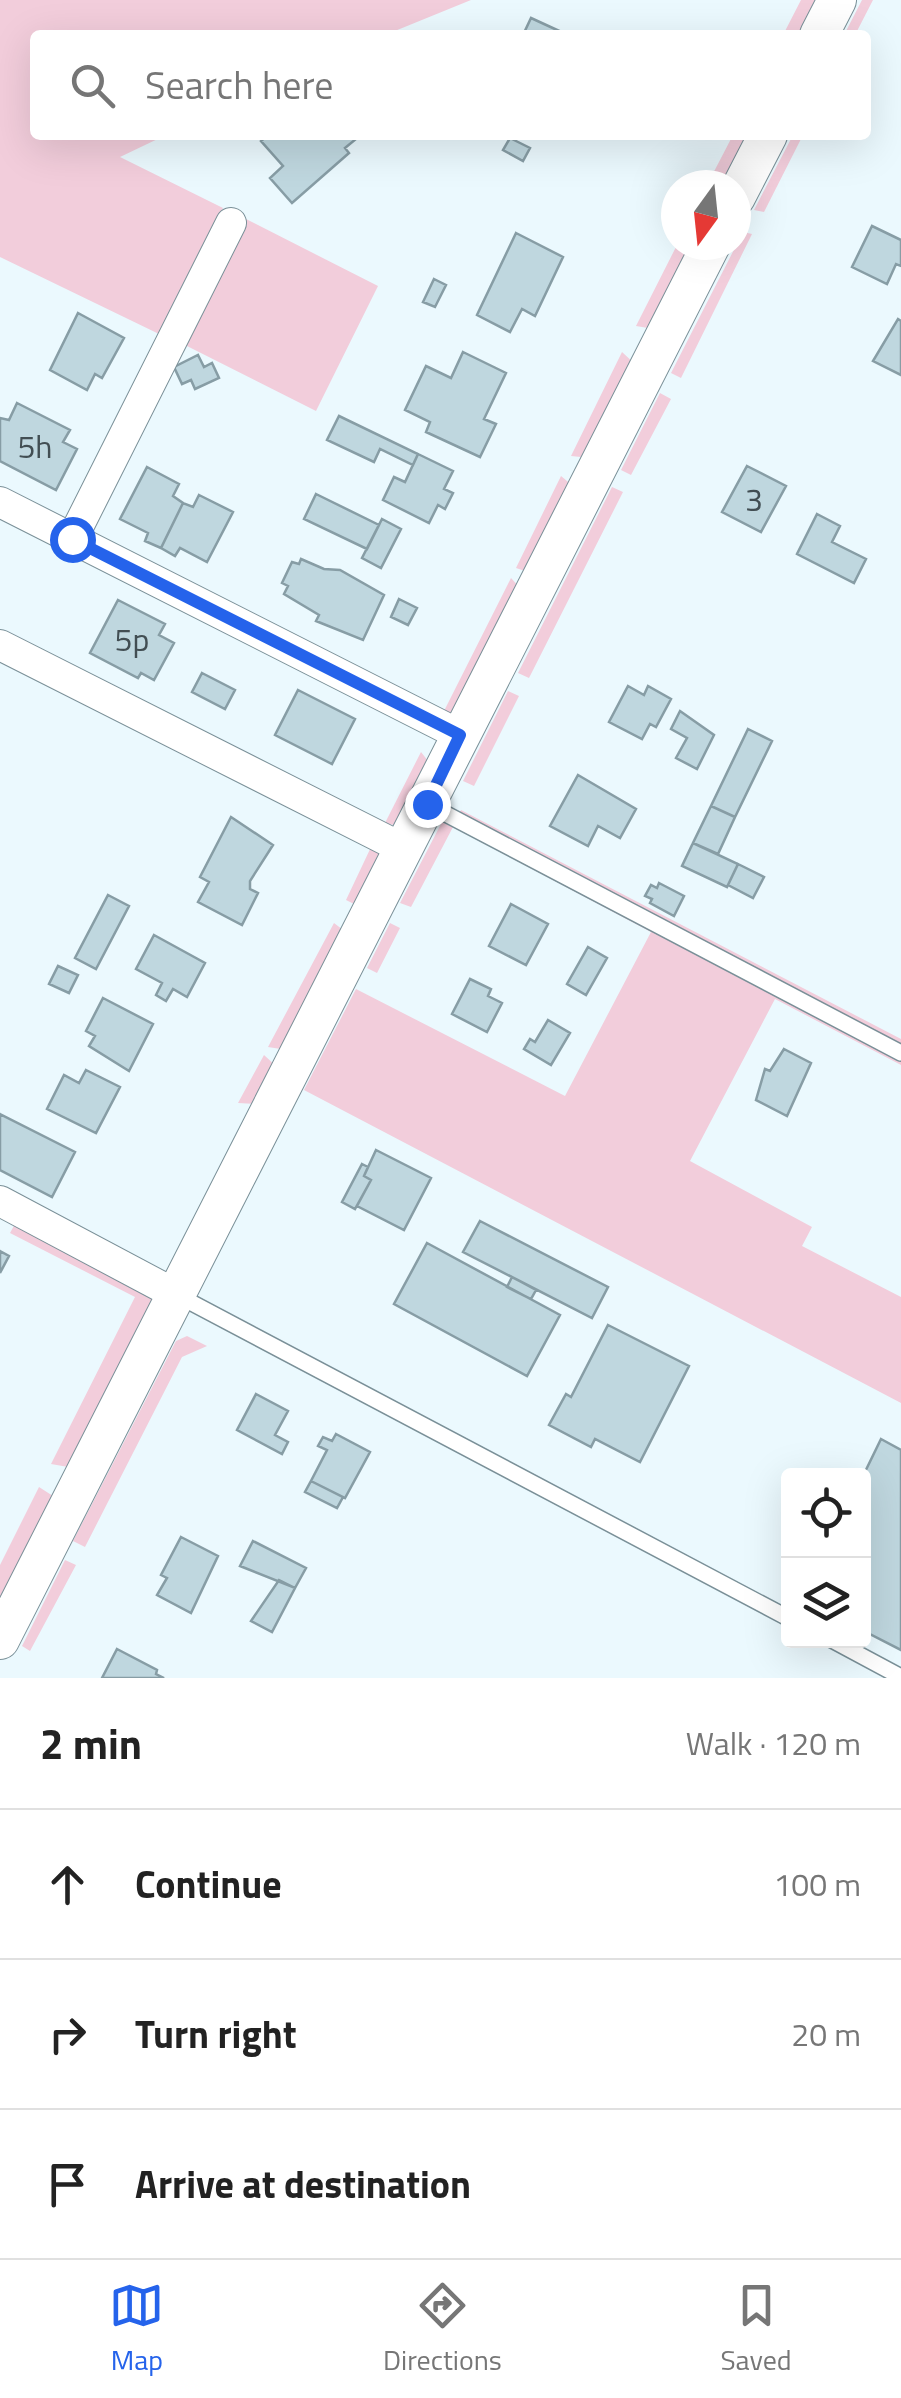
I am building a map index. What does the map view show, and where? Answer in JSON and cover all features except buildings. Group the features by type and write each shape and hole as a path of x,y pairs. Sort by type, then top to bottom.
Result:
{"street":[{"path":"822,30 837,0"},
{"path":"750,170 765,140"},
{"path":"72,539 231,223"},
{"path":"0,1640 704,260"},
{"path":"0,502 460,735"},
{"path":"0,646 404,849"},
{"path":"0,1200 177,1295"}],"lane":[{"path":"427,804 901,1052"},
{"path":"177,1295 781,1614"},
{"path":"847,1648 901,1677"}],"shaded area":[{"path":"0,0 471,0 397,30 30,30 30,140 156,140 120,157 223,208 159,334 0,257"},
{"path":"801,0 823,0 808,30 786,30"},
{"path":"862,0 873,0 858,30 847,30"},
{"path":"730,140 747,140 735,170 715,170"},
{"path":"790,140 800,140 764,212 754,210"},
{"path":"244,218 378,286 316,411 181,343"},
{"path":"669,260 689,260 654,329 636,326"},
{"path":"729,260 739,260 681,378 671,373"},
{"path":"622,352 636,365 591,458 571,456"},
{"path":"660,393 671,399 631,475 621,470"},
{"path":"561,476 573,486 528,572 516,568"},
{"path":"612,487 623,492 529,678 518,673"},
{"path":"511,578 521,589 457,715 444,711"},
{"path":"508,691 519,696 474,786 463,781"},
{"path":"421,752 432,766 402,827 385,823"},
{"path":"461,810 901,1039 901,1065 775,999 690,1161 812,1227 802,1246 901,1297 901,1403 304,1090 356,989 565,1096 651,932 453,827 411,907 400,903 442,822 452,827"},
{"path":"372,845 388,852 362,908 346,900"},
{"path":"334,923 347,933 287,1050 268,1047"},
{"path":"390,923 400,928 377,973 367,968"},
{"path":"264,1055 276,1066 256,1104 238,1103"},
{"path":"16,1222 153,1297 155,1305 74,1468 51,1464 135,1297 10,1233"},
{"path":"187,1336 207,1346 182,1357 85,1547 73,1541 176,1341"},
{"path":"39,1487 53,1496 0,1613 0,1565"},
{"path":"65,1560 76,1565 30,1651 22,1646"}],"route":[{"path":"72,539 460,735 427,804"}]}
